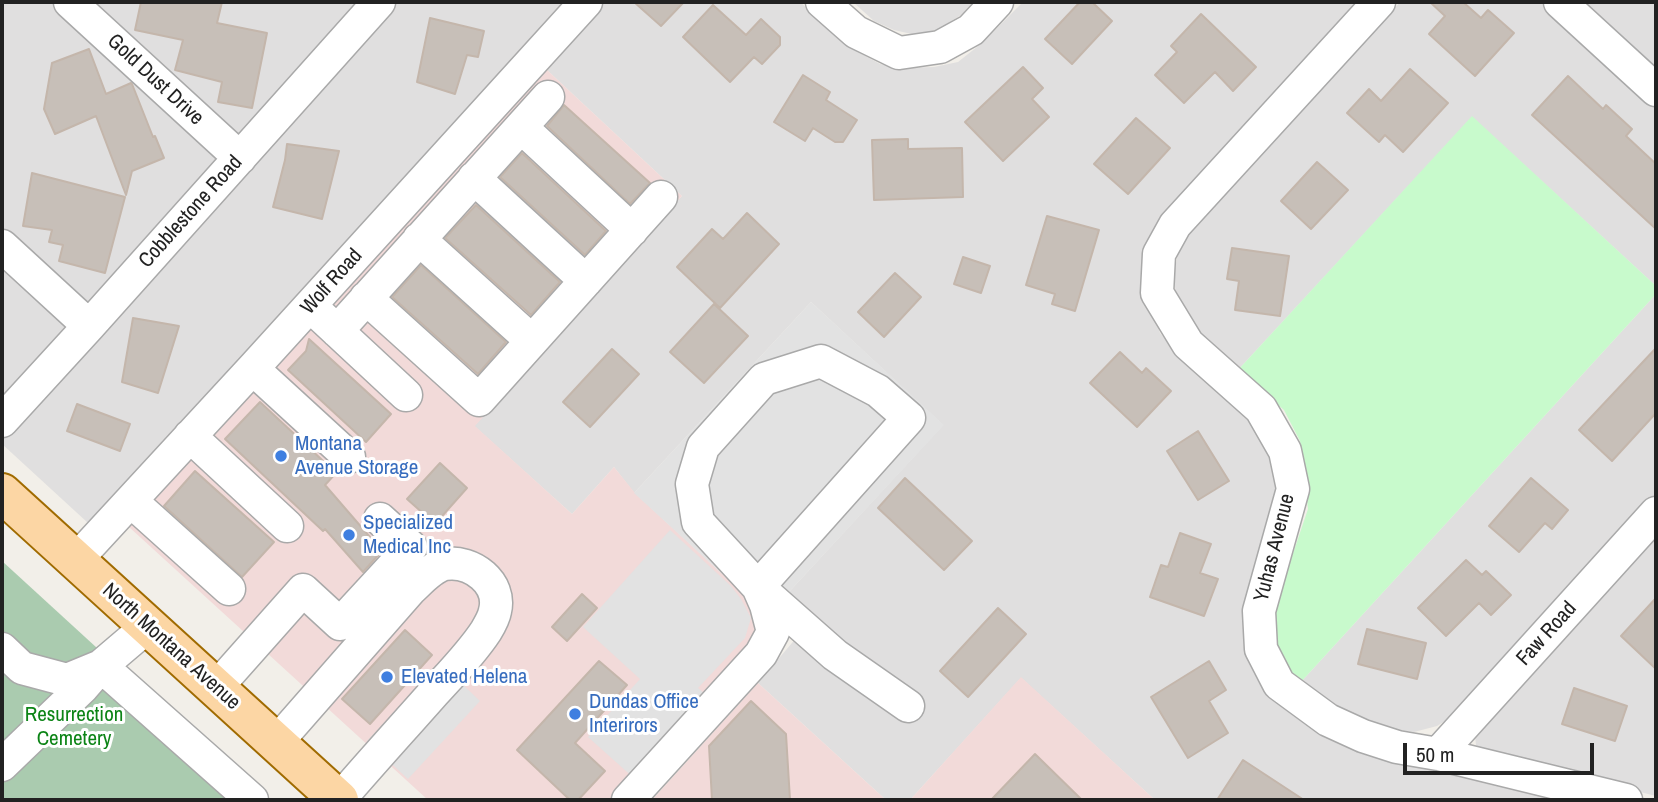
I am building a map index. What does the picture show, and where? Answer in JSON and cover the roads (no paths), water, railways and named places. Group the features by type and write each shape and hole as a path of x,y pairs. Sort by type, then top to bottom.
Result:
{"main road":[{"name":"North Montana Avenue","path":"2,493 339,800"}],"street":[{"name":"Gold Dust Drive","path":"71,2 240,158"},
{"name":"Cobblestone Road","path":"2,421 379,2"},
{"name":"Wolf Road","path":"76,560 586,2"},
{"path":"822,2 856,32 899,53 940,47 971,30 997,2"},
{"name":"Yuhas Avenue","path":"1379,2 1175,225 1159,254 1157,293 1188,344 1261,409 1285,451 1293,489 1259,611 1261,649 1279,684 1328,720 1351,731 1397,747 1438,754 1626,800"},
{"path":"1560,2 1656,90"},
{"path":"337,331 548,97"},
{"path":"521,127 632,230"},
{"path":"474,178 586,281"},
{"path":"366,299 479,400 662,197"},
{"path":"419,239 532,341"},
{"path":"2,246 89,326"},
{"path":"310,306 406,395"},
{"path":"758,587 909,418 878,391 821,361 764,379 703,447 692,484 698,522 758,587 835,655 908,706"},
{"path":"253,369 349,457"},
{"path":"190,436 287,526"},
{"path":"131,501 229,589"},
{"name":"Faw Road","path":"1438,754 1656,513"},
{"path":"216,688 293,581 340,624 411,547 380,519"},
{"path":"276,743 426,575 446,564 474,569 486,578 495,593 496,611 487,630 339,800"},
{"path":"628,800 761,654 773,632 758,587"},
{"path":"2,765 102,666 148,626"},
{"path":"2,649 22,668 66,680 102,666"},
{"path":"102,666 252,800"}],"place":[{"name":"Montana Avenue Storage","path":"281,456"},
{"name":"Specialized Medical Inc","path":"349,535"},
{"name":"Elevated Helena","path":"387,677"},
{"name":"Dundas Office Interirors","path":"575,714"}],"park label":[{"name":"Resurrection Cemetery","path":"74,727"}]}
